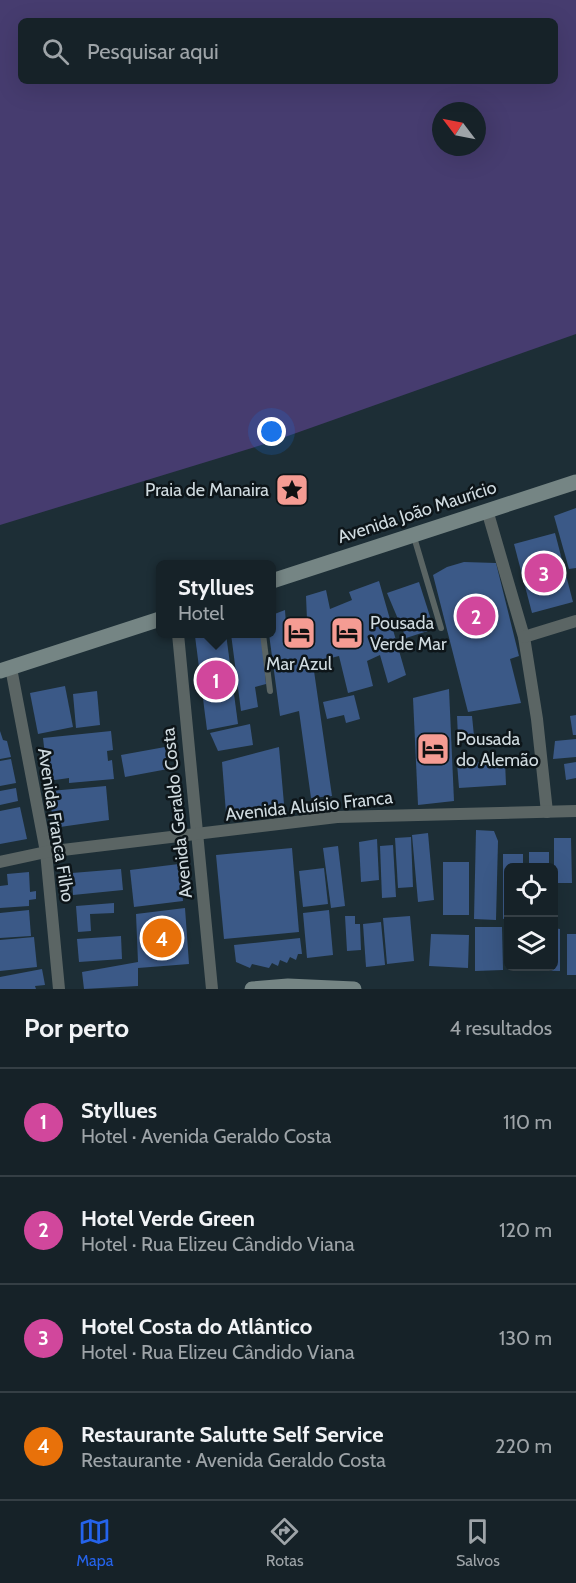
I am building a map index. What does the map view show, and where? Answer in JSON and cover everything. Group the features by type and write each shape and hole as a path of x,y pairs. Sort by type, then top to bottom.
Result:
{"main road":[{"name":"Avenida João Maurício","path":"276,580 413,533 576,482"},
{"path":"5,669 156,620"},
{"path":"252,989 288,986 354,989"}],"street":[{"path":"487,510 524,636 547,812"},
{"path":"524,636 576,621"},
{"name":"Avenida Geraldo Costa","path":"178,638 212,989"},
{"name":"Avenida Franca Filho","path":"5,669 46,852 59,989"},
{"name":"Avenida Aluísio Franca","path":"0,862 46,852 338,818 576,812"}],"lane":[{"path":"413,533 441,627"},
{"path":"264,638 270,691"}],"shaded area":[{"path":"0,0 576,0 576,334 268,443 0,525"}],"building":[{"path":"576,508 576,568 569,569 554,516"},
{"path":"555,533 573,602 532,613 514,544"},
{"path":"464,562 496,563 519,656 510,659 521,703 468,712 433,575 447,567"},
{"path":"379,581 406,675 388,683 380,655 367,661 373,686 348,693 339,656 331,658 333,669 314,671 332,796 311,798 299,711 280,716 270,638 276,638 276,613 285,610 286,624 307,620 306,596 326,590 330,609 352,600 349,592"},
{"path":"419,582 434,629 406,638 387,593"},
{"path":"195,638 227,638 238,724 207,730"},
{"path":"232,638 261,638 266,684 255,687 258,707 241,711"},
{"path":"65,686 73,727 38,734 30,693"},
{"name":"Pousada do Alemão","path":"449,689 454,801 418,805 413,698"},
{"path":"97,691 100,725 76,728 73,694"},
{"path":"354,695 360,719 346,723 344,715 327,719 323,702"},
{"path":"576,715 576,735 573,735 570,716"},
{"path":"457,716 472,716 474,736 458,737"},
{"path":"250,724 253,745 218,751 210,733"},
{"path":"0,731 3,740 7,741 11,757 0,759"},
{"path":"111,731 113,750 107,751 108,761 112,760 114,779 69,783 69,778 48,781 43,738"},
{"path":"576,739 576,757 553,759 555,741"},
{"path":"165,747 168,769 125,777 121,755"},
{"path":"279,747 284,804 226,813 222,762"},
{"path":"11,759 16,783 0,786 0,761"},
{"path":"505,761 506,785 459,788 457,763"},
{"path":"576,762 576,778 566,780 564,764"},
{"path":"106,786 109,820 53,828 50,791"},
{"path":"16,788 18,801 0,805 0,791"},
{"path":"20,807 27,839 0,844 0,811"},
{"path":"476,830 494,831 498,841 496,920 474,919"},
{"path":"428,833 434,900 418,902 412,835"},
{"path":"411,837 413,887 398,888 395,838"},
{"path":"554,838 571,838 572,883 558,883 558,863 554,863"},
{"path":"377,839 379,880 361,882 359,842"},
{"path":"393,845 396,897 382,898 380,846"},
{"path":"338,846 345,906 331,908 323,848"},
{"path":"292,848 299,932 224,939 216,855"},
{"path":"529,852 549,852 549,863 529,863"},
{"path":"503,854 523,854 523,863 504,863 503,919"},
{"path":"443,862 469,862 469,915 443,915"},
{"path":"179,864 183,901 134,907 130,870"},
{"path":"324,868 328,904 303,907 299,871"},
{"path":"121,869 123,890 73,895 72,873"},
{"path":"29,872 30,892 36,891 36,899 29,900 29,906 0,908 0,886 8,885 7,874"},
{"path":"114,903 114,913 90,914 91,931 78,932 76,906"},
{"path":"185,908 189,964 138,968 138,986 84,989 82,972 138,962 136,914"},
{"path":"29,910 31,936 0,938 0,913"},
{"path":"329,910 333,955 307,958 303,913"},
{"path":"345,916 355,916 355,924 360,924 361,950 347,951"},
{"path":"410,916 414,961 387,964 383,918"},
{"path":"381,922 385,965 366,967 363,924"},
{"path":"475,927 502,927 503,970 475,971"},
{"path":"558,929 560,929 560,971 558,971"},
{"path":"431,934 469,935 468,968 429,966"},
{"path":"567,934 576,934 576,975 567,975"},
{"path":"121,936 122,959 79,962 77,939"},
{"path":"34,937 37,967 0,971 0,940"},
{"path":"300,938 302,954 298,954 296,960 290,957 287,963 280,960 278,966 272,963 269,968 252,964 250,968 236,962 234,945"},
{"path":"42,969 45,985 35,986 36,989 0,989 0,977"}],"place":[{"name":"Praia de Manaira","path":"292,490"},
{"name":"Hotel Costa do Atlântico","path":"544,573"},
{"name":"Hotel Verde Green","path":"476,616"},
{"name":"Mar Azul","path":"299,633"},
{"name":"Pousada Verde Mar","path":"347,633"},
{"name":"Styllues","path":"216,680"},
{"name":"Pousada do Alemão","path":"433,749"},
{"name":"Restaurante Salutte Self Service","path":"162,938"}]}
